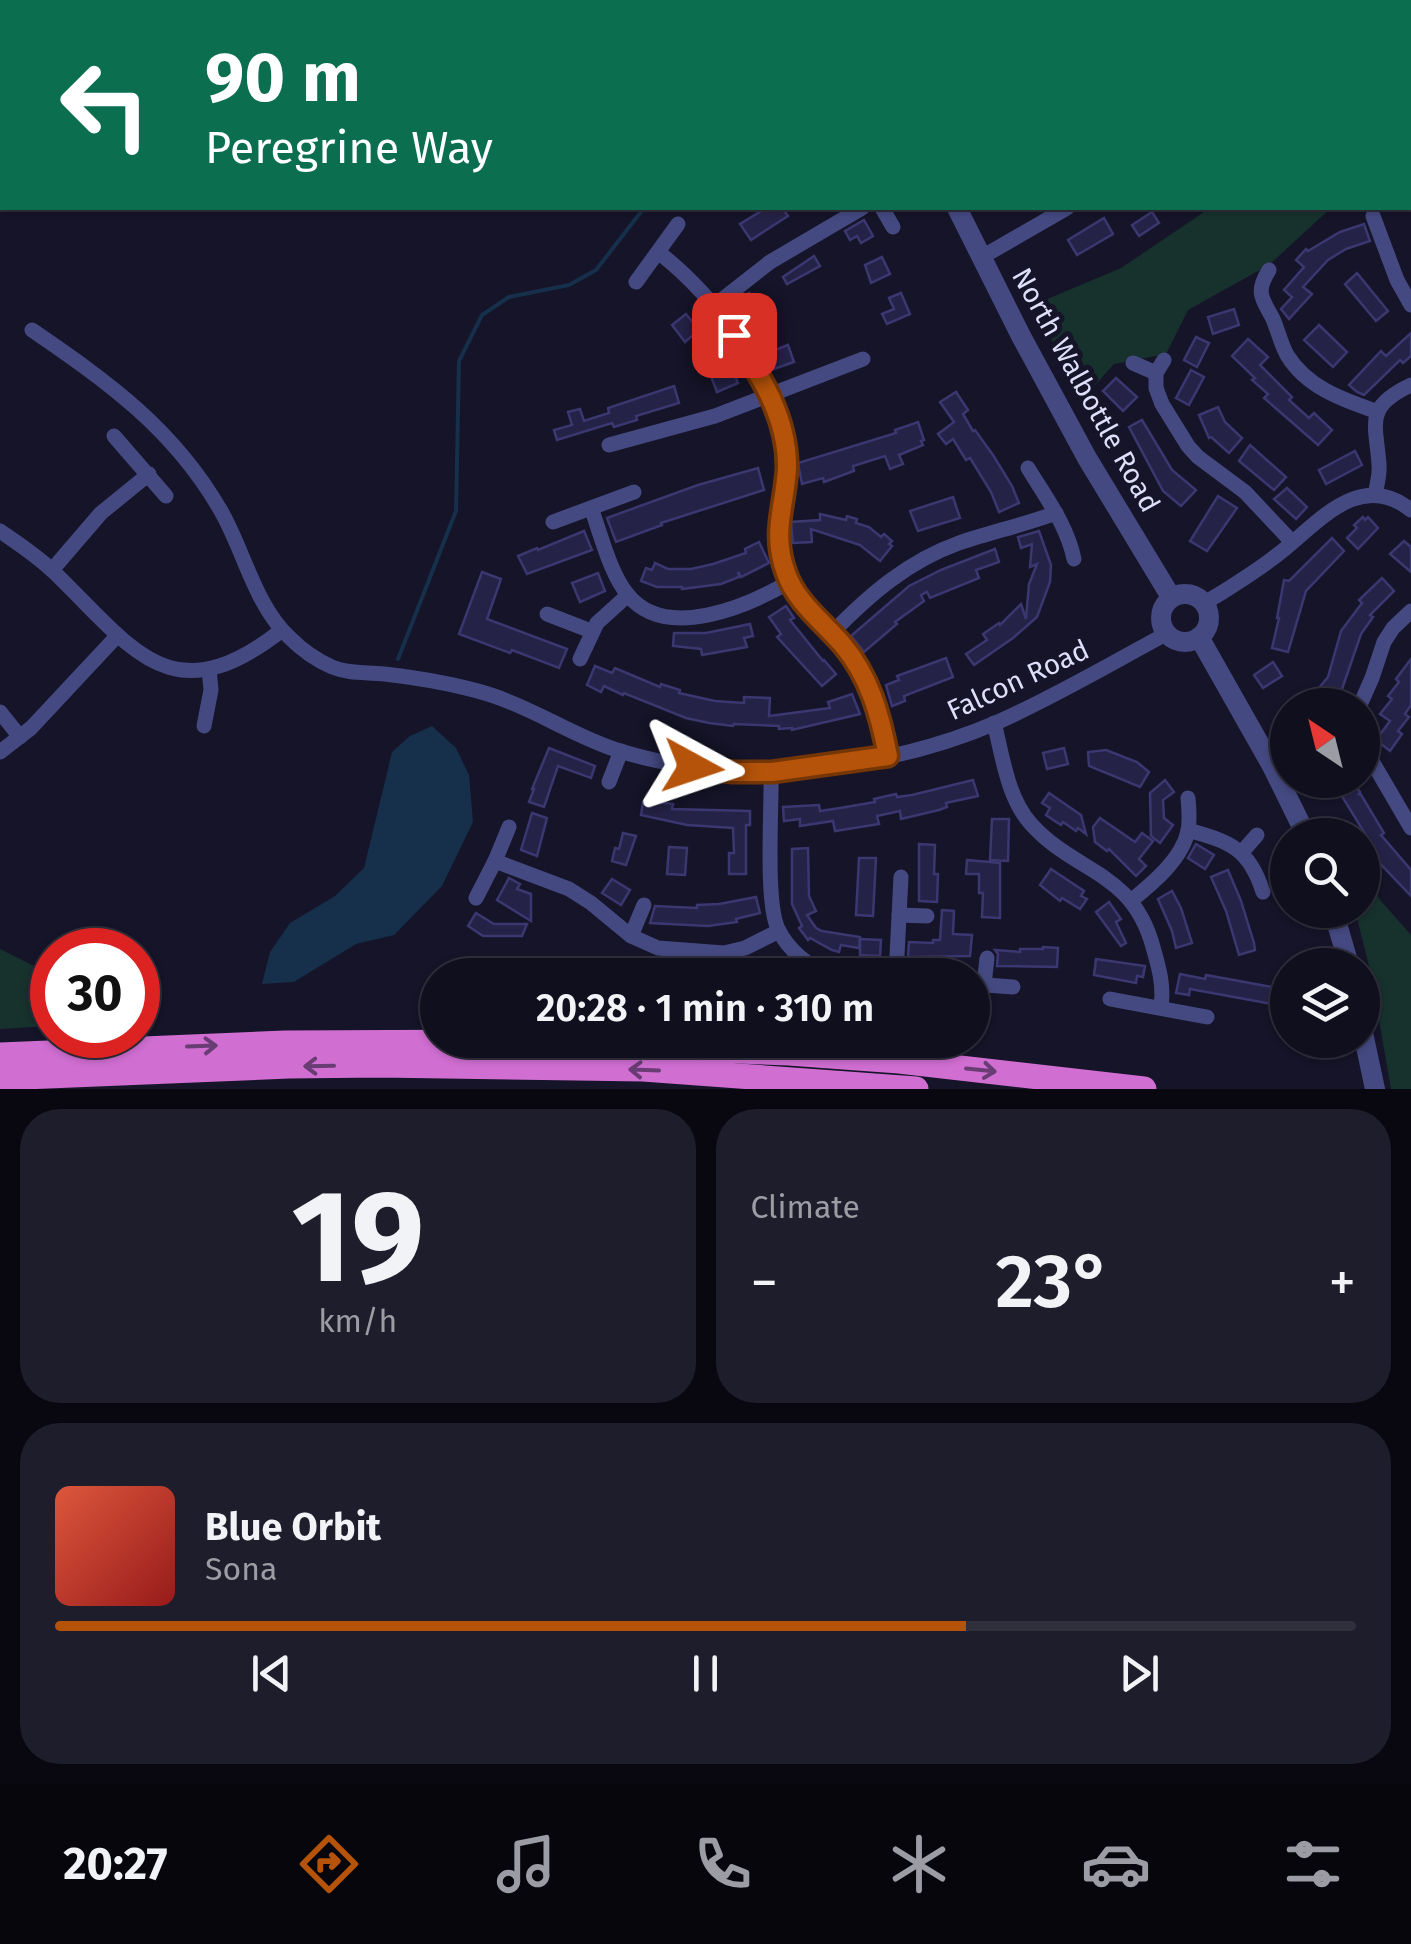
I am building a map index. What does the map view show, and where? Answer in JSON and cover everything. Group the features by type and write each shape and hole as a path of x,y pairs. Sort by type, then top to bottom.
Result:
{"highway":[{"path":"0,1055 304,1042 516,1042 790,1053 1144,1089"},
{"path":"0,1078 380,1065 643,1070 916,1089"}],"street":[{"path":"714,306 770,262 859,210"},
{"path":"883,210 892,228"},
{"name":"North Walbottle Road","path":"958,210 1088,458 1171,597"},
{"path":"982,258 1064,210"},
{"path":"1370,210 1397,280 1411,304"},
{"path":"636,282 678,224"},
{"path":"658,252 714,306 756,368 770,397 786,448 786,478 778,524 784,568 789,582 854,660 871,690 888,756"},
{"path":"1269,270 1260,288 1263,302 1288,356 1313,383 1378,412"},
{"path":"1242,286 1260,288"},
{"path":"0,531 52,570 117,636 141,654 167,666 180,670 210,669 233,663 282,630 266,609 220,508 188,460 128,398 32,330"},
{"path":"609,446 715,416 863,359"},
{"path":"1133,363 1160,367 1156,388 1188,446 1245,492 1292,542"},
{"path":"1375,496 1380,464 1374,426 1378,412 1398,391 1411,385"},
{"path":"114,436 166,496"},
{"path":"1028,468 1068,536 1074,559"},
{"path":"52,570 101,513 149,474"},
{"path":"553,522 634,492"},
{"path":"1205,604 1255,572 1340,504 1384,496 1411,510"},
{"path":"591,508 615,571 628,595 646,610 685,618 700,616 758,600 789,582"},
{"path":"832,633 878,589 916,562 958,543 1056,513"},
{"path":"1189,593 1205,604 1209,622 1199,637 1183,642 1166,634 1161,611 1171,597 1189,593"},
{"path":"580,660 592,631 628,595"},
{"path":"1368,688 1384,642 1411,610"},
{"path":"548,614 592,631"},
{"name":"Falcon Road","path":"282,630 312,656 346,672 470,689 621,751 733,772 772,772 888,756 931,745 1029,708 1166,634"},
{"path":"0,752 20,738 117,636"},
{"path":"1199,637 1298,818"},
{"path":"204,726 209,709 210,669"},
{"path":"0,712 20,738"},
{"path":"994,723 1011,788 1023,814 1040,832 1114,884 1132,900 1144,920 1161,974 1161,1008"},
{"path":"609,782 621,751"},
{"path":"1380,770 1405,806 1411,828"},
{"path":"772,772 775,920 801,958"},
{"path":"1132,900 1161,873 1183,844 1188,830 1188,798"},
{"path":"476,898 509,827"},
{"path":"1188,830 1216,837 1242,852 1263,892"},
{"path":"1242,852 1257,835"},
{"path":"495,862 569,889 631,936 658,948 724,953 745,948 779,931"},
{"path":"897,958 901,877"},
{"path":"631,936 644,905"},
{"path":"899,915 927,916"},
{"path":"990,985 1013,987"},
{"path":"1110,999 1207,1017"}],"green space":[{"path":"1207,210 1329,210 1269,265 1188,310 1166,354 1114,364 1083,399 1033,305 1121,268"},
{"path":"1380,899 1411,935 1411,1089 1391,1089 1380,1026 1380,948 1364,948 1360,928 1380,928"},
{"path":"0,949 30,964 30,1027 0,1029"}],"water":[{"path":"432,726 456,748 469,775 473,822 442,886 394,935 356,944 294,982 262,984 270,952 290,923 335,896 364,868 392,752 410,736"}],"building":[{"path":"763,210 784,210 788,216 751,240 740,224"},
{"path":"1152,212 1159,223 1139,236 1132,225"},
{"path":"1104,218 1113,234 1077,255 1068,240"},
{"path":"864,220 873,236 861,243 857,236 850,240 845,231"},
{"path":"1364,224 1370,241 1328,260 1303,287 1312,294 1289,319 1281,309 1292,297 1284,290 1304,267 1296,260 1306,249"},
{"path":"814,256 820,266 787,284 783,277"},
{"path":"882,257 890,274 871,283 865,265"},
{"path":"1357,273 1388,311 1376,321 1345,284"},
{"path":"749,293 761,309 746,320 734,304"},
{"path":"901,293 910,314 887,324 882,314 894,309 889,298"},
{"path":"1234,309 1239,325 1213,334 1208,317"},
{"path":"686,314 699,330 685,342 672,325"},
{"path":"1319,325 1347,352 1333,367 1304,340"},
{"path":"1411,333 1411,356 1403,363 1400,360 1364,395 1349,385 1381,351 1386,356"},
{"path":"1196,337 1209,343 1197,367 1184,360"},
{"path":"1248,339 1268,357 1260,365 1292,397 1289,400 1309,418 1314,413 1332,430 1318,445 1264,398 1268,394 1232,356"},
{"path":"788,345 794,362 771,370 762,355"},
{"path":"731,366 738,383 717,392 710,374"},
{"path":"1191,370 1204,377 1189,405 1176,398"},
{"path":"1116,378 1137,397 1123,411 1103,391"},
{"path":"674,386 679,403 614,427 612,423 557,440 554,430 572,425 568,412 580,409 584,421 609,413 608,408"},
{"path":"956,392 968,410 963,414 993,455 1019,503 999,512 970,458 966,460 953,439 946,444 938,434 954,422 940,402"},
{"path":"1218,407 1225,422 1242,438 1229,453 1209,438 1199,415"},
{"path":"1142,420 1172,470 1196,490 1181,506 1163,491 1129,427"},
{"path":"918,422 923,445 899,455 903,464 890,469 885,456 853,466 854,471 824,482 823,478 802,484 798,463 896,433 895,430"},
{"path":"1250,445 1286,477 1274,490 1239,461"},
{"path":"1355,451 1362,465 1326,484 1319,470"},
{"path":"758,468 764,490 661,523 616,542 607,518"},
{"path":"1287,488 1307,507 1296,519 1274,499"},
{"path":"1218,496 1237,508 1207,551 1190,541"},
{"path":"953,497 960,518 918,531 910,511"},
{"path":"820,514 857,519 856,523 881,537 884,534 892,546 880,561 860,545 811,529 812,542 793,543 791,522 820,520"},
{"path":"1363,517 1378,528 1358,549 1347,538"},
{"path":"584,531 592,550 527,574 518,556"},
{"path":"1039,531 1051,565 1050,582 1037,617 974,665 966,654 987,640 983,634 1000,625 1021,604 1026,619 1029,584 1037,564 1030,567 1032,544 1021,548 1018,537"},
{"path":"1332,538 1344,551 1306,591 1288,652 1272,648 1284,580 1289,581"},
{"path":"1404,541 1411,547 1411,572 1390,554"},
{"path":"759,542 769,563 741,577 738,572 739,577 721,584 682,589 641,581 646,568 652,570 655,563 668,569 691,569 746,553 745,549"},
{"path":"995,549 999,562 976,570 979,578 930,598 927,592 921,595 924,601 864,652 851,636 909,586"},
{"path":"482,572 501,579 487,619 567,649 559,668 459,634"},
{"path":"598,573 605,591 580,602 572,583"},
{"path":"1382,578 1394,591 1370,615 1373,617 1361,634 1342,688 1319,688 1328,677 1341,631 1362,603 1359,600"},
{"path":"786,606 794,618 790,620 836,674 822,686 777,637 781,634 769,617"},
{"path":"750,624 753,636 744,638 747,647 702,655 701,649 673,646 674,633 706,633"},
{"path":"946,658 953,677 904,696 905,701 892,706 886,685 899,680 897,676"},
{"path":"1411,659 1411,705 1405,714 1409,717 1390,751 1380,743 1380,735 1390,721 1380,714 1392,699 1388,696 1399,682 1396,679"},
{"path":"1273,662 1282,676 1263,688 1254,675"},
{"path":"595,666 612,673 615,668 660,687 661,684 680,690 679,693 715,701 744,703 744,697 770,698 769,716 830,708 828,702 852,694 860,714 792,730 709,723 604,686 601,692 587,685"},
{"path":"549,748 595,766 591,778 558,766 544,807 529,802"},
{"path":"1064,748 1068,764 1047,769 1043,753"},
{"path":"1106,750 1137,762 1149,772 1140,787 1089,766 1088,752"},
{"path":"973,780 978,796 901,819 900,811 877,816 879,824 835,831 833,821 800,826 800,819 784,821 783,807 819,805 820,811"},
{"path":"1165,780 1174,792 1163,800 1164,818 1173,825 1160,843 1151,836 1150,793"},
{"path":"1049,793 1081,815 1086,834 1046,815 1050,808 1042,803"},
{"path":"1343,798 1363,798 1375,818 1355,818"},
{"path":"643,802 673,804 672,809 750,811 750,825 746,825 746,874 729,874 729,853 734,853 733,828 687,825 641,815"},
{"path":"532,813 547,818 537,856 521,850"},
{"path":"1100,818 1135,842 1142,833 1153,841 1139,859 1146,866 1136,876 1109,849 1095,842 1093,827"},
{"path":"992,819 1009,819 1008,861 990,860"},
{"path":"1380,826 1384,833 1381,835 1411,870 1411,896 1380,863"},
{"path":"623,833 636,836 626,865 612,861"},
{"path":"919,844 935,845 937,902 919,901"},
{"path":"1196,844 1214,855 1205,869 1188,858"},
{"path":"669,847 687,848 685,875 667,874"},
{"path":"808,848 809,896 816,911 807,915 822,931 860,937 859,948 841,945 839,952 832,950 808,940 799,928 802,926 792,904 792,849"},
{"path":"859,858 876,858 873,916 856,915"},
{"path":"967,860 1000,863 1000,918 982,917 979,874 966,874"},
{"path":"1051,869 1084,891 1081,896 1087,899 1080,909 1062,898 1060,901 1040,885"},
{"path":"1228,870 1255,950 1239,955 1211,877"},
{"path":"509,878 520,884 517,889 531,894 531,921 497,900"},
{"path":"612,879 630,890 621,905 602,893"},
{"path":"1172,891 1192,943 1176,948 1158,899"},
{"path":"756,897 760,913 736,919 737,922 708,926 650,923 655,906 697,908"},
{"path":"1109,902 1121,919 1116,922 1126,943 1121,946 1096,912"},
{"path":"942,910 954,911 953,934 972,935 970,956 908,957 909,942 940,940"},
{"path":"476,913 494,924 527,924 522,936 483,936 468,926"},
{"path":"860,939 881,940 880,956 860,955"},
{"path":"1058,948 1057,967 997,966 995,950 1020,952"},
{"path":"1096,959 1145,966 1143,977 1137,976 1136,983 1094,975"},
{"path":"1180,974 1205,979 1206,975 1270,987 1270,1004 1190,989 1189,995 1176,993"}],"waterway":[{"path":"398,659 456,511 459,361 482,315 509,297 569,285 596,270 642,210"}],"route":[{"path":"693,767 772,772 888,756 877,705 864,674 789,582 778,539 787,465 783,431 756,368 734,335"}]}
